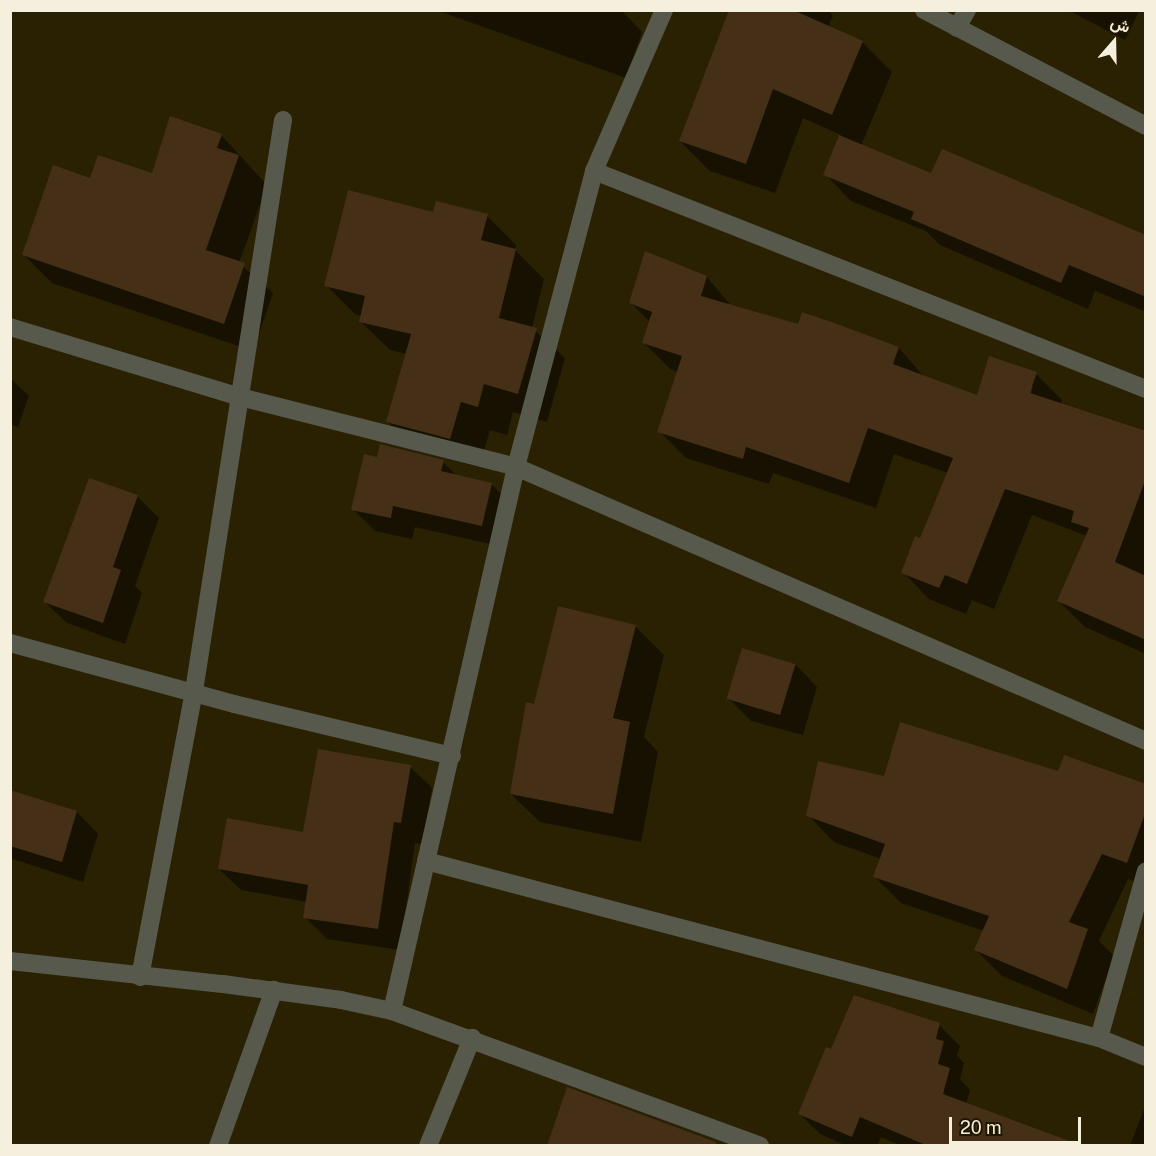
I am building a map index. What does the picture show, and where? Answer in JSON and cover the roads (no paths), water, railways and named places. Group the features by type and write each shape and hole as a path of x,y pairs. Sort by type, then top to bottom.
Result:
{"street":[{"path":"392,1011 452,756 516,467 594,171 664,10"},
{"path":"924,10 1146,126"},
{"path":"957,28 967,10"},
{"path":"140,977 194,691 240,397 249,322 283,120"},
{"path":"594,171 1146,389"},
{"path":"10,327 240,397 516,467 1146,741"},
{"path":"10,643 452,756"},
{"path":"426,861 1099,1038 1146,1057"},
{"path":"1099,1038 1146,871"},
{"path":"10,961 274,990 392,1011 472,1038 760,1146"},
{"path":"218,1146 274,990"},
{"path":"428,1146 472,1038"}]}
